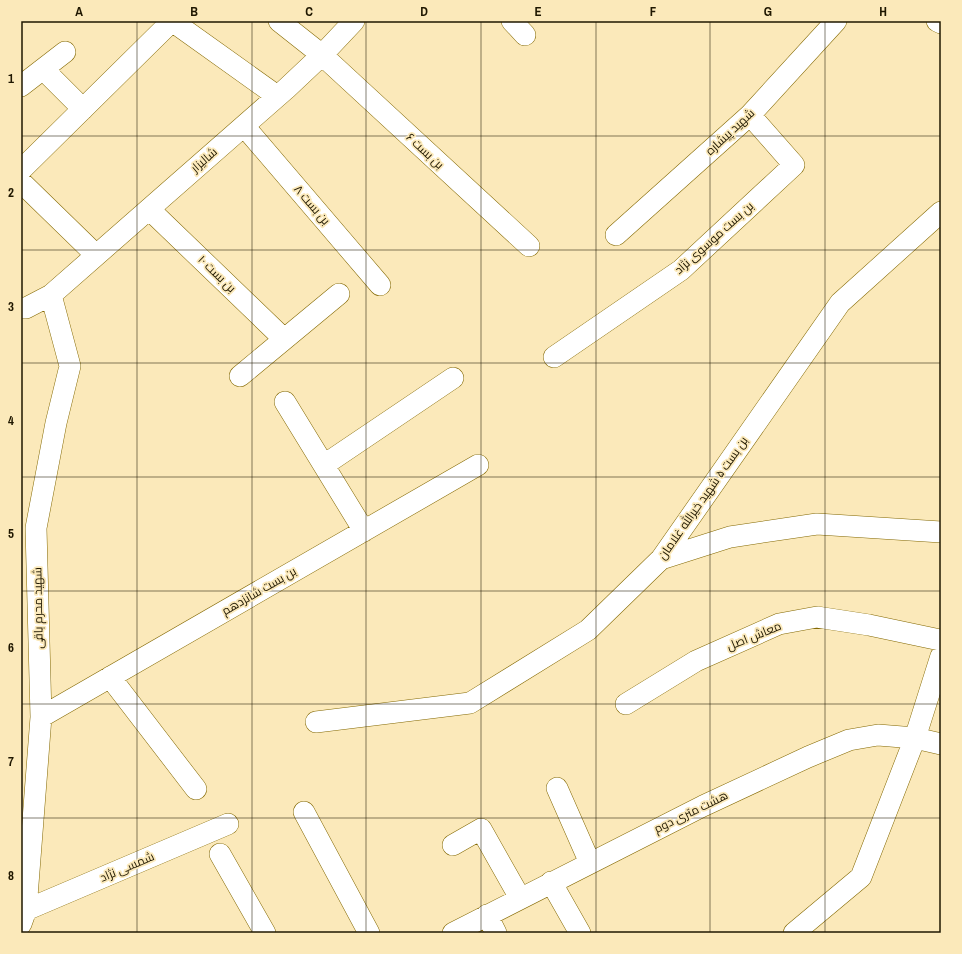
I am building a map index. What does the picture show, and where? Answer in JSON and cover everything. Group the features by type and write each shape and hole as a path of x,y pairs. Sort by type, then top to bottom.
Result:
{"street":[{"path":"21,170 172,21 278,96"},
{"name":"بن بست ۶","path":"279,21 322,55 529,246"},
{"name":"شالیزار","path":"21,308 26,308 52,295 278,96 322,55 354,21"},
{"name":"شهید پیشاره","path":"616,235 750,115 836,21"},
{"path":"937,21 941,23"},
{"path":"21,86 64,52"},
{"path":"43,69 83,108"},
{"name":"بن بست موسوی نژاد","path":"554,357 681,270 794,165 750,115"},
{"name":"بن بست ۸","path":"244,126 380,285"},
{"path":"21,182 96,255"},
{"name":"بن بست ۱۰","path":"149,209 284,339"},
{"name":"بن بست ۵ شهید خیرالله غلامان","path":"316,722 470,703 588,630 662,559 840,303 941,212"},
{"path":"240,376 338,294"},
{"name":"شهید محرم باقی","path":"23,921 41,717 36,528 56,424 70,366 52,295"},
{"path":"324,465 453,378"},
{"path":"285,402 364,531"},
{"name":"بن بست شانزدهم","path":"41,717 478,465"},
{"path":"662,559 730,537 817,524 941,532"},
{"name":"معاش اصل","path":"626,704 696,661 779,624 817,617 869,625 940,640 941,642"},
{"path":"794,933 861,876 915,738 941,656"},
{"path":"110,677 196,789"},
{"name":"هشت متری دوم","path":"453,933 492,924 520,898 551,882 703,806 808,757 849,740 878,735 915,738 941,744"},
{"path":"557,788 590,863"},
{"path":"304,812 370,933"},
{"name":"شمسی نژاد","path":"23,921 228,824"},
{"path":"453,845 481,829 520,898"},
{"path":"220,854 265,933"},
{"path":"551,882 580,933"},
{"path":"23,921 27,933"}]}
